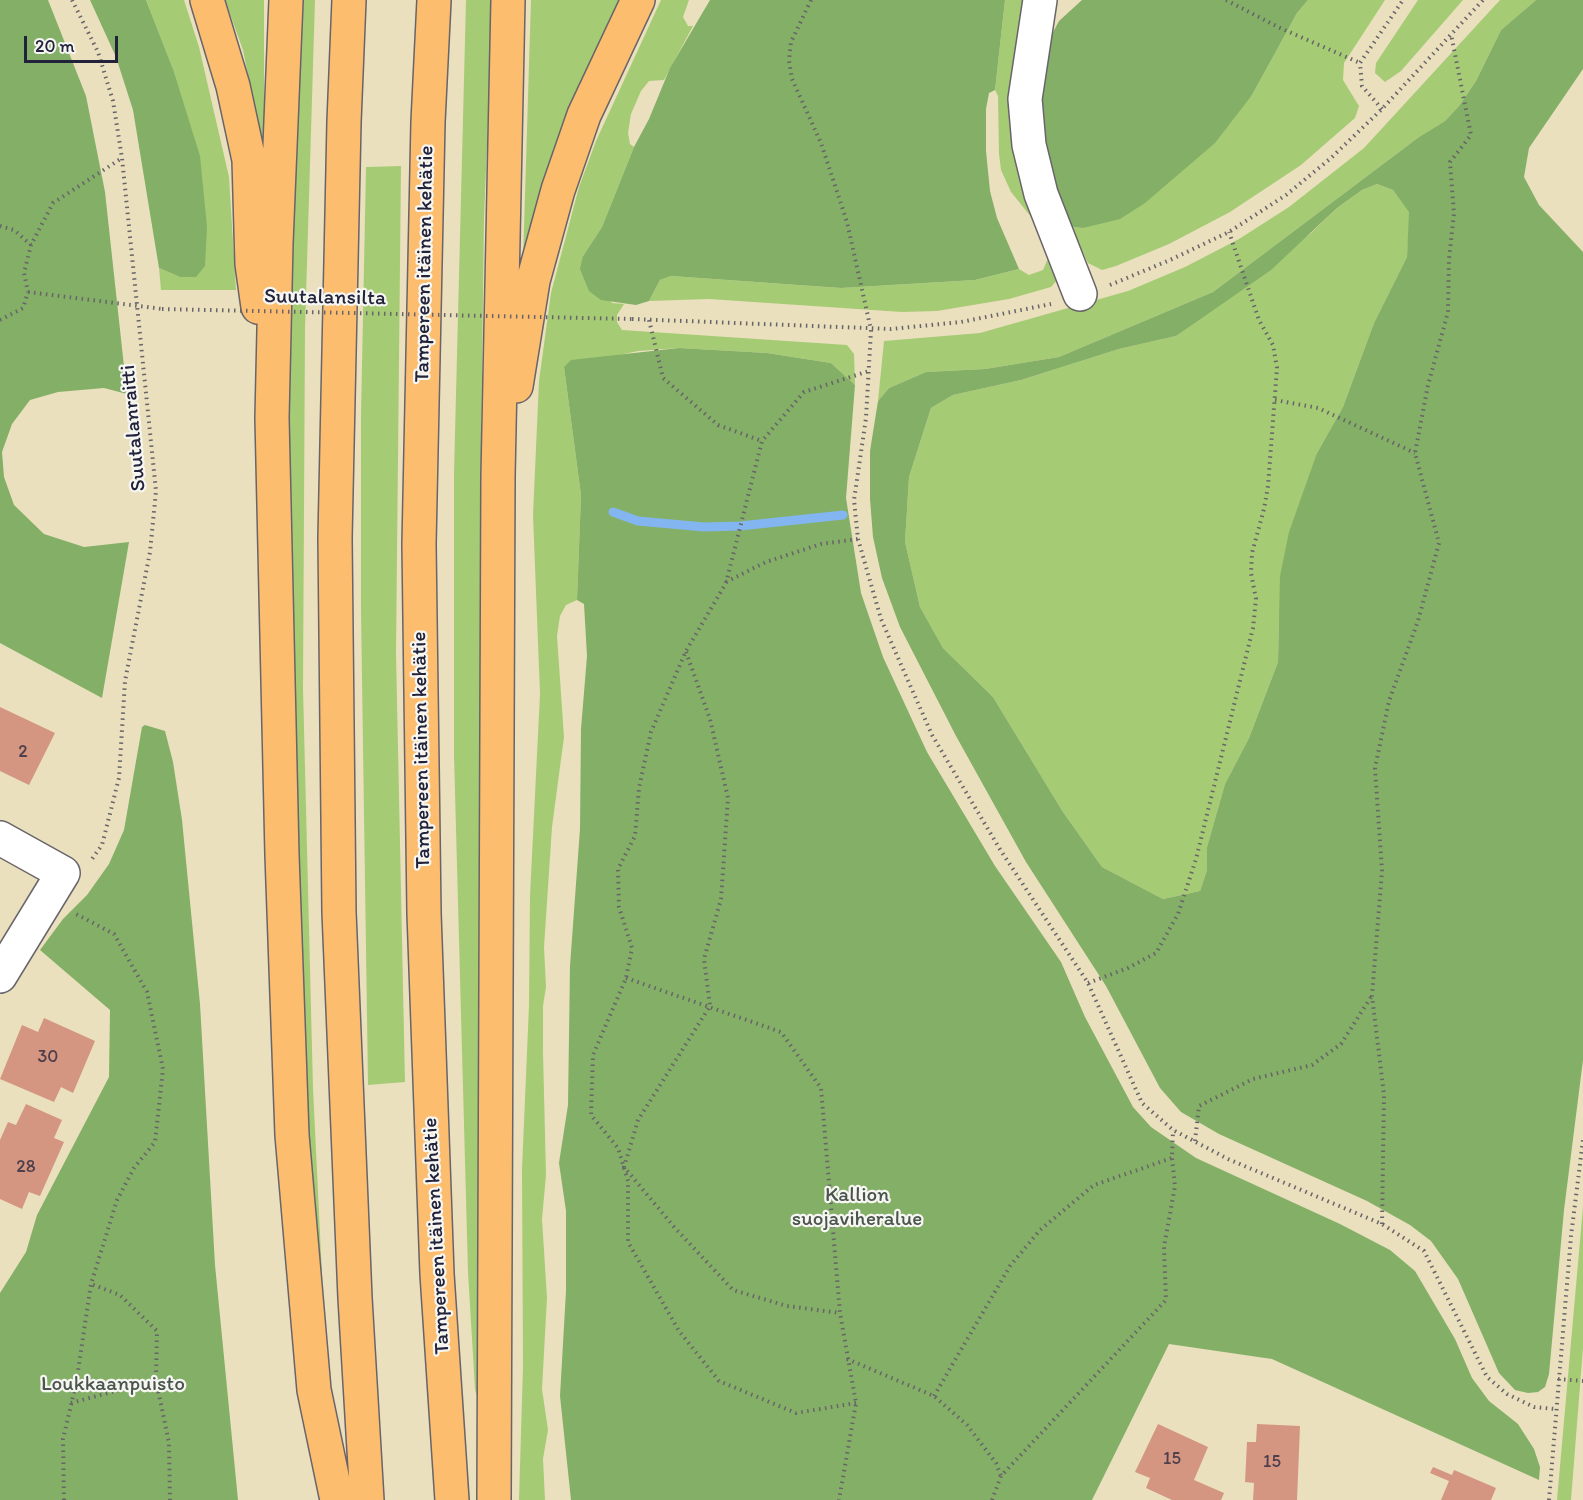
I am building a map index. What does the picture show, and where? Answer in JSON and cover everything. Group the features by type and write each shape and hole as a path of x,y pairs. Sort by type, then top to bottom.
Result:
{"highway":[{"path":"207,0 233,86 249,160 252,264 272,418"},
{"path":"286,0 276,243 272,418 282,855 292,1135 314,1390 337,1500"},
{"path":"349,0 344,122 335,537 339,877 355,1298 367,1500"},
{"name":"Tampereen itäinen kehätie","path":"434,0 428,122 419,544 424,925 437,1274 452,1500"},
{"path":"494,1500 498,476 508,0"},
{"path":"498,476 533,281 558,190 584,115 638,0"}],"street":[{"path":"1040,0 1025,99 1029,145 1041,194 1080,294"},
{"path":"0,838 57,884 0,976"}],"path":[{"name":"Suutalanraitti","path":"57,884 86,866 102,844 119,778 125,681 150,552 156,490 122,158 113,101 98,52 72,0"},
{"path":"811,0 791,42 789,61 792,79 821,143 846,222 871,330 866,418 854,500 858,539 881,619 932,735 1001,851 1088,983 1142,1102 1173,1130 1228,1159 1382,1224 1424,1251 1487,1377 1507,1394 1534,1407 1555,1409"},
{"path":"1226,0 1278,27 1360,63"},
{"path":"1382,109 1362,86 1360,63 1403,0"},
{"path":"1382,1224 1384,1095 1372,996 1382,871 1375,768 1389,701 1418,621 1439,543 1415,453 1428,385 1448,312 1449,259 1454,214 1450,162 1471,135 1452,34"},
{"path":"0,320 23,308 28,292 24,273 31,245 53,203 122,158"},
{"path":"0,226 14,230 31,245"},
{"path":"1088,983 1128,968 1156,953 1178,915 1196,859 1252,628 1256,599 1251,573 1252,553 1264,509 1277,369 1273,345 1259,320 1229,232"},
{"name":"Suutalansilta","path":"28,292 162,309 632,319"},
{"path":"649,320 663,378 718,425 762,441"},
{"path":"856,1403 796,1413 718,1381 679,1331 628,1242 627,1181 624,1167 618,1148 591,1115 593,1055 626,978 632,948 619,907 618,869 635,836 639,788 651,732 686,651 726,582 762,441 804,392 869,371"},
{"path":"1275,400 1318,408 1415,453"},
{"path":"726,582 766,562 821,544 858,539"},
{"path":"624,1167 638,1120 710,1006 704,959 721,899 728,798 710,719 686,651"},
{"path":"57,884 64,908 114,934 147,992 163,1069 155,1142 134,1168 117,1200 91,1284 63,1439 64,1500"},
{"path":"626,978 781,1032 821,1088 840,1313 856,1403 839,1500"},
{"path":"1195,1141 1199,1106 1253,1079 1312,1065 1341,1044 1372,996"},
{"path":"992,1500 1001,1476 1167,1300 1164,1247 1175,1186 1172,1158 1173,1130"},
{"path":"1549,1500 1555,1409 1583,1140"},
{"path":"934,1396 1010,1266 1040,1230 1094,1185 1172,1158"},
{"path":"624,1167 675,1228 733,1290 788,1306 840,1313"},
{"path":"91,1284 120,1295 157,1331 156,1380 169,1443 170,1500"},
{"path":"847,1359 934,1396 967,1425 996,1463 1001,1476"},
{"path":"1558,1379 1583,1382"},
{"path":"71,1403 156,1380"}],"green space":[{"path":"0,0 48,0 86,96 105,192 127,394 104,388 58,392 30,400 12,424 2,452 4,477 14,505 44,534 84,547 129,542 102,698 0,643"},
{"path":"90,0 146,0 173,69 200,156 207,227 205,266 196,277 180,277 159,268 133,110 116,57"},
{"path":"146,0 184,0 199,47 229,177 236,290 161,290 159,268 180,277 173,69"},
{"path":"225,0 264,0 264,155 243,50"},
{"path":"298,0 315,0 305,329 303,688 313,1088 326,1359 308,1171 288,696 289,362"},
{"path":"466,0 493,0 484,218 481,453 479,1404 475,1389 468,1272 454,755 454,473"},
{"path":"531,0 623,0 522,294 529,64"},
{"path":"661,0 689,0 683,17 688,26 693,26 664,80 649,81 641,91 631,114 628,133 630,144 634,147 602,227 583,256 612,303 624,304 617,315 617,322 622,330 847,345 854,354 855,385 831,363 767,353 679,348 638,351 564,367 581,495 577,600 566,605 560,616 557,636 564,737 552,827 544,947 546,987 543,1006 543,1052 546,1175 542,1219 547,1298 542,1389 548,1430 543,1459 545,1500 519,1500 523,1366 522,1169 529,1005 530,896 540,694 533,515 539,381 551,293 579,187 596,141"},
{"path":"710,0 1005,0 995,90 989,93 986,109 986,151 990,191 997,218 1019,269 975,280 841,288 671,276 660,280 649,301 636,305 601,300 589,291 580,269 583,256 602,227 634,147 649,119 670,68"},
{"path":"1005,0 1025,0 1040,228 1011,192 1001,170 998,96 995,90"},
{"path":"1082,0 1308,0 1297,13 1252,95 1215,143 1145,203 1120,219 1083,228 1071,227 1053,193 1041,130 1042,95 1051,36 1059,21"},
{"path":"1308,0 1385,0 1344,63 1343,80 1359,106 1355,118 1301,165 1230,212 1169,244 1116,266 1102,270 1088,263 1071,227 1083,228 1252,95 1297,13"},
{"path":"1418,0 1463,0 1401,71 1385,82 1375,73 1376,63"},
{"path":"1500,0 1536,0 1501,30 1476,81 1459,106 1445,121 1419,137 1213,292 1059,357 985,369 926,372 889,388 878,401 884,341 980,333 1128,291 1185,267 1239,239 1289,207 1364,148"},
{"path":"1536,0 1583,0 1583,69 1529,148 1524,177 1539,205 1583,252 1583,1060 1564,1210 1549,1374 1545,1387 1538,1392 1528,1393 1515,1390 1499,1373 1458,1279 1431,1241 1410,1225 1367,1201 1219,1134 1181,1112 1160,1088 1106,986 1026,862 956,736 900,627 882,578 873,537 870,499 870,451 878,401 889,388 926,372 985,369 1059,357 1213,292 1419,137 1445,121 1459,106 1476,81 1501,30","holes":["1377,184 1393,190 1409,212 1407,257 1374,323 1343,407 1317,453 1289,532 1280,576 1278,662 1249,738 1225,784 1207,847 1207,870 1200,891 1163,899 1102,867 1063,812 993,697 943,648 920,607 905,542 909,477 931,408 953,395 1021,380 1119,349 1176,336 1271,270 1337,208 1362,190"]},
{"path":"401,166 396,653 405,1082 368,1085 361,611 361,415 366,167"},
{"path":"1377,184 1393,190 1410,212 1407,257 1374,323 1343,407 1317,453 1279,618 1278,662 1249,738 1225,784 1207,847 1207,870 1200,891 1163,899 1102,867 1063,812 993,697 943,648 920,607 905,542 909,477 931,408 953,395 1021,380 1119,349 1176,336 1310,234 1337,208 1362,190"},
{"path":"1049,256 1058,279 1051,287 1009,299 937,311 902,312 709,299 649,301 660,280 671,276 841,288 975,280 1019,269 1029,275 1043,270"},
{"name":"Kallion suojaviheralue","path":"679,348 767,353 831,363 855,385 846,498 861,593 883,657 927,752 995,866 1061,962 1085,1017 1133,1107 1151,1127 1196,1158 1340,1224 1390,1250 1415,1271 1455,1339 1472,1378 1489,1401 1518,1424 1534,1449 1540,1467 1539,1480 1272,1359 1169,1344 1092,1500 571,1500 560,1396 566,1291 566,1211 559,1163 568,1105 570,966 580,829 581,729 587,656 584,604 577,600 581,495 564,367 571,360"},
{"name":"Loukkaanpuisto","path":"145,725 165,731 173,762 182,820 200,1004 215,1265 238,1500 0,1500 0,1293 26,1252 37,1215 109,1077 110,1010 40,950 63,919 87,895 109,864 124,830 142,727"},
{"path":"1583,1207 1583,1348 1571,1500 1557,1500"}],"building":[{"path":"0,707 55,733 29,785 0,771"},
{"path":"44,1018 95,1041 73,1093 61,1087 54,1102 0,1079 22,1025 38,1032"},
{"path":"26,1104 62,1120 54,1138 64,1142 40,1196 29,1192 22,1209 0,1199 0,1140 8,1122 16,1125"},
{"path":"1158,1424 1208,1447 1194,1480 1224,1493 1221,1500 1172,1500 1146,1488 1150,1478 1135,1472"},
{"path":"1257,1424 1300,1426 1297,1500 1253,1500 1254,1483 1245,1482 1247,1442 1256,1442"},
{"path":"1433,1467 1452,1475 1454,1470 1496,1488 1491,1500 1441,1500 1449,1481 1430,1473"}],"waterway":[{"path":"613,512 638,521 704,527 740,526 843,515"}]}
